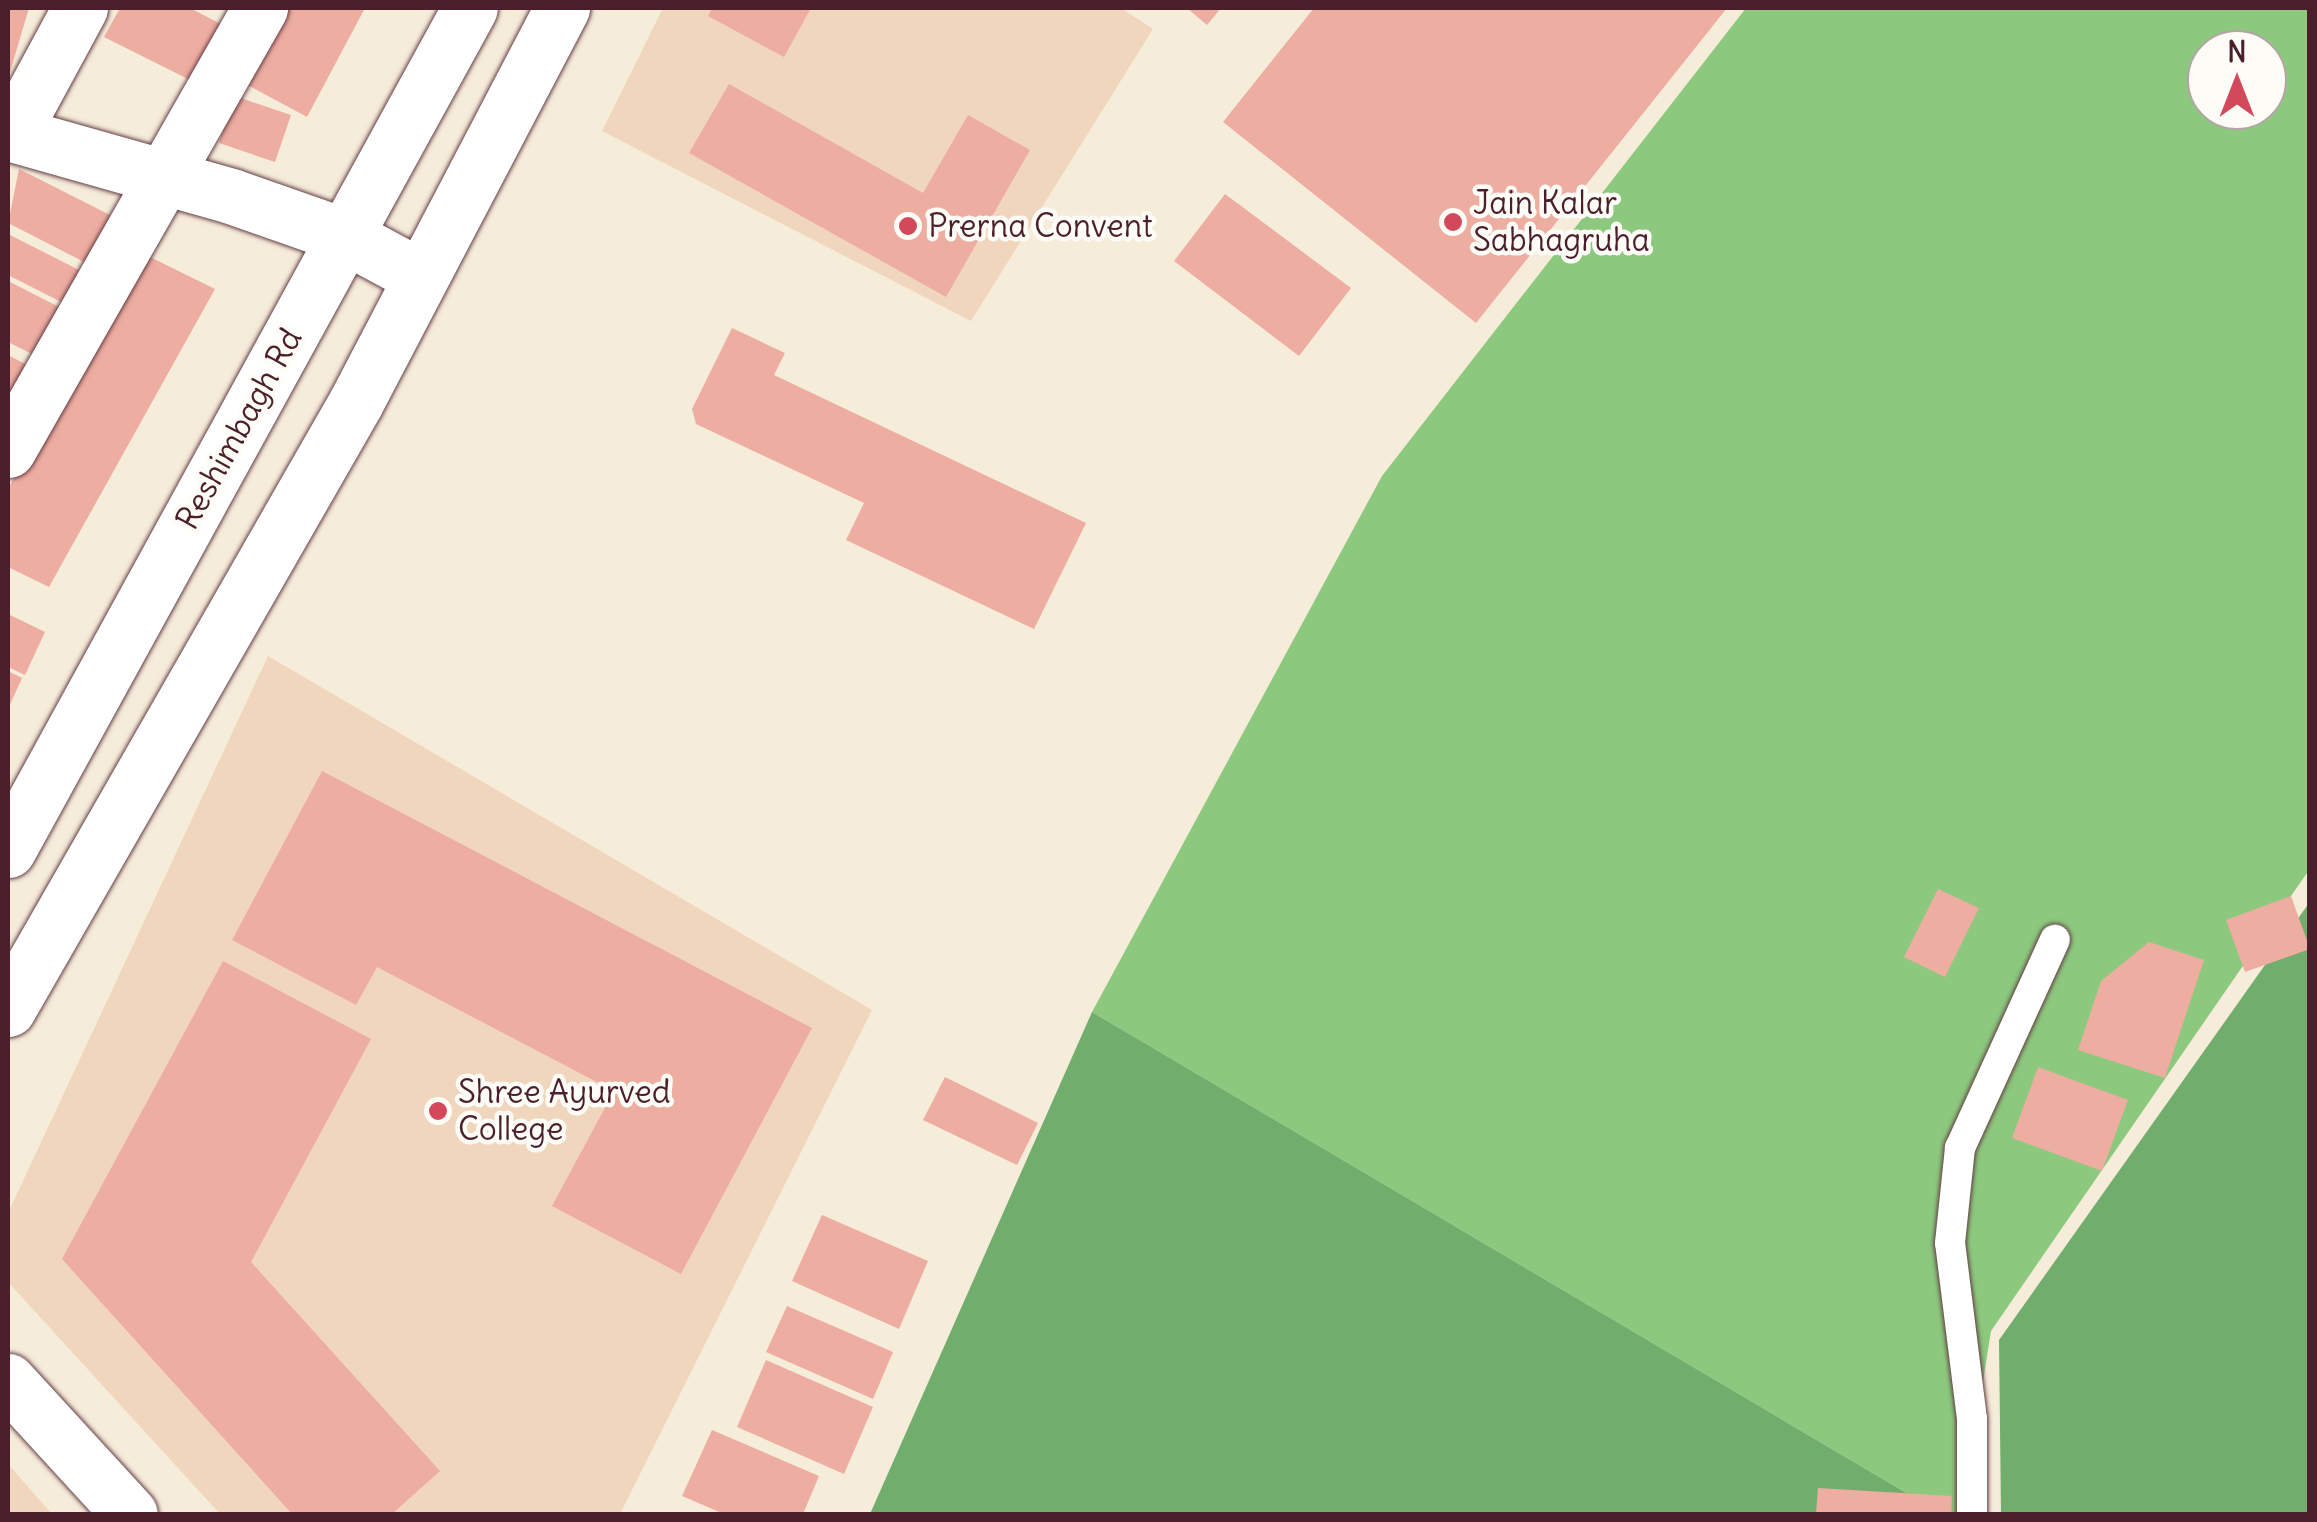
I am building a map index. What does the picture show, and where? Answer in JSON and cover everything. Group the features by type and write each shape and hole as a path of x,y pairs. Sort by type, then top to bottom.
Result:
{"main road":[{"path":"80,8 9,136 163,174 346,236 421,277"},
{"path":"8,450 260,8"},
{"name":"Reshimbagh Rd","path":"8,850 470,8"},
{"path":"8,1009 421,277 562,8"},
{"path":"8,1381 130,1514"}],"lane":[{"path":"1972,1514 1972,1420 1950,1243 1960,1148 2055,940"}],"shaded area":[{"name":"Prerna Convent","path":"663,8 1121,8 1153,29 971,321 602,131"},
{"name":"Shree Ayurved College","path":"268,656 872,1010 620,1514 220,1514 8,1282 8,1213"},
{"path":"8,1464 52,1514 8,1514"}],"green space":[{"path":"1746,8 2309,8 2309,870 1991,1331 1962,1514 1942,1514 1092,1012 1382,476"},
{"path":"2309,903 2309,1514 2001,1514 1999,1340"},
{"path":"1092,1012 1942,1514 870,1514"}],"building":[{"path":"8,8 29,8 8,79"},
{"path":"120,8 190,8 236,32 206,88 104,37"},
{"path":"279,8 365,8 307,117 240,81"},
{"path":"712,8 811,8 784,57 708,16"},
{"path":"1187,8 1221,8 1207,25"},
{"name":"Jain Kalar Sabhagruha","path":"1314,8 1727,8 1476,323 1223,122"},
{"path":"729,84 923,193 968,115 1030,150 946,297 689,153"},
{"path":"235,96 291,115 275,162 219,143"},
{"path":"19,169 118,219 94,267 8,223"},
{"path":"1225,194 1351,288 1299,356 1174,261"},
{"path":"8,234 85,273 69,306 8,275"},
{"path":"138,251 215,289 49,587 8,567 8,489"},
{"path":"8,281 65,310 40,358 8,342"},
{"path":"732,328 785,353 774,375 1086,523 1034,629 846,540 864,503 696,424 692,409"},
{"path":"8,355 27,365 8,404"},
{"path":"8,614 45,632 25,675 8,667"},
{"path":"8,671 22,678 8,709"},
{"path":"322,771 812,1028 681,1274 552,1206 614,1091 377,967 356,1005 232,940"},
{"path":"1938,889 1979,908 1945,977 1904,957"},
{"path":"2291,896 2310,949 2245,972 2226,920"},
{"path":"2149,942 2204,960 2165,1078 2078,1050 2101,981"},
{"path":"223,961 371,1039 251,1262 440,1471 392,1514 292,1514 62,1259"},
{"path":"2038,1067 2128,1100 2102,1171 2012,1138"},
{"path":"945,1077 1038,1123 1017,1165 923,1120"},
{"path":"822,1215 928,1261 899,1329 792,1281"},
{"path":"787,1306 893,1352 873,1399 766,1352"},
{"path":"766,1360 873,1407 844,1474 737,1427"},
{"path":"712,1430 819,1476 803,1514 724,1514 682,1496"},
{"path":"1818,1488 1952,1496 1951,1514 1816,1514"}],"place":[{"name":"Jain Kalar Sabhagruha","path":"1453,222"},
{"name":"Prerna Convent","path":"908,226"},
{"name":"Shree Ayurved College","path":"438,1111"}]}
